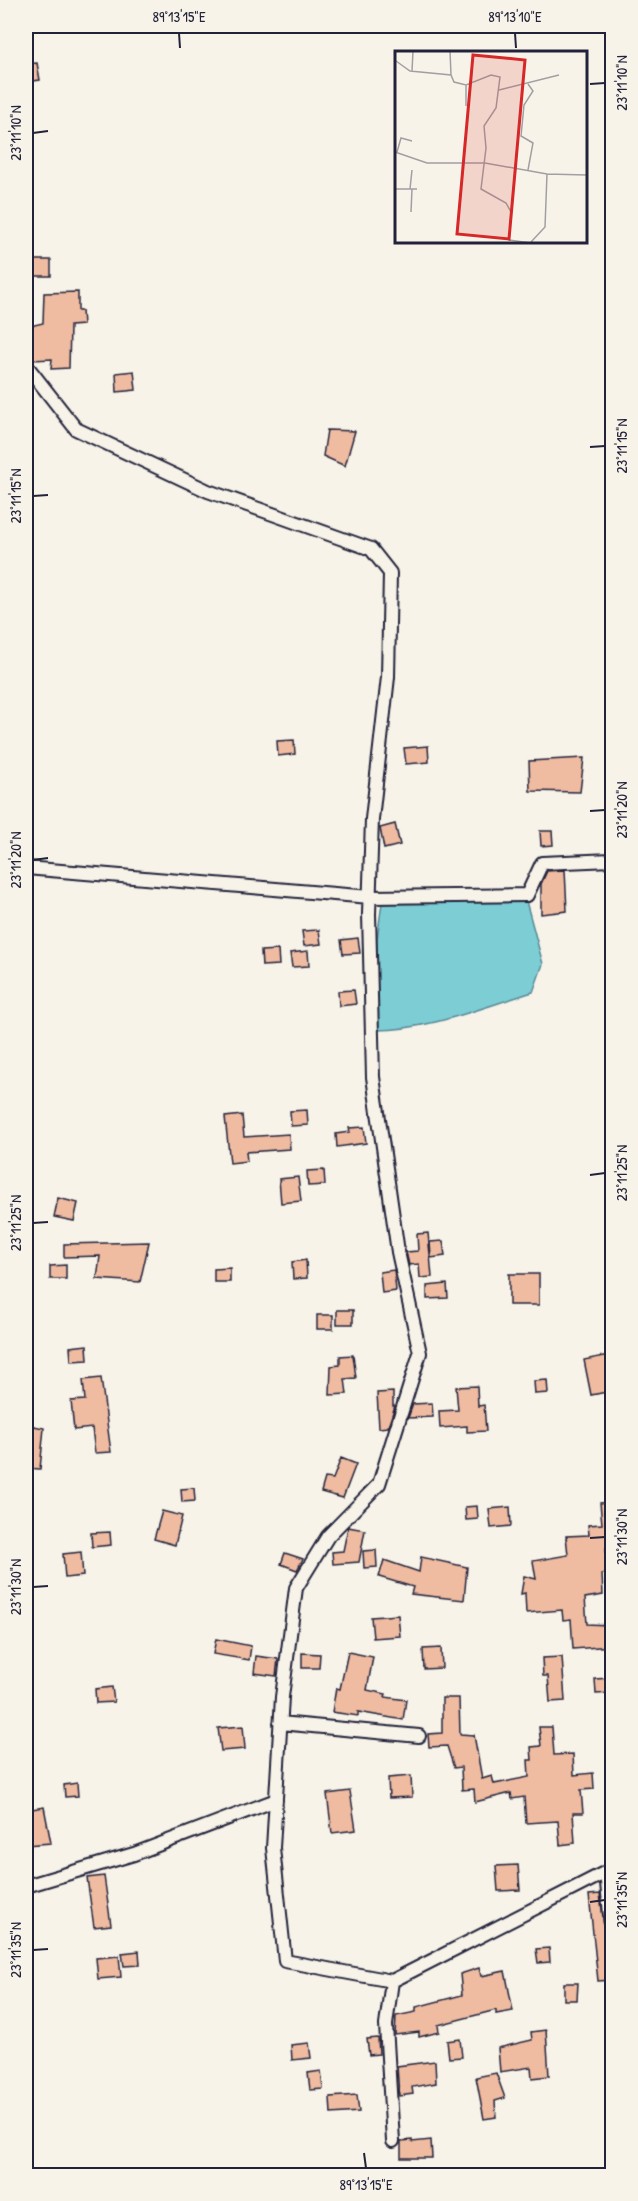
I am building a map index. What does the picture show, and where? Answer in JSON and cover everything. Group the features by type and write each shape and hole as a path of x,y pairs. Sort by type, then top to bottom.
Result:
{"street":[{"path":"26,365 76,429 208,491 371,549 390,573 388,678 372,819 370,897 373,1077 398,1252 420,1353 379,1484 328,1536 296,1588 280,1723 273,1848 285,1961 392,1981 609,1870 612,1936"},
{"path":"26,868 370,897 527,895 542,863 612,860"},
{"path":"280,1723 419,1736"},
{"path":"26,1886 134,1854 276,1800"},
{"path":"392,1981 386,2025 393,2140"}],"water":[{"path":"526,901 543,964 533,992 436,1022 377,1030 377,939 382,903"}],"building":[{"path":"37,63 40,80 26,82 26,64"},
{"path":"30,260 51,260 51,276 30,276"},
{"path":"78,292 78,311 82,311 83,325 70,326 69,368 51,369 52,359 32,360 31,338 26,339 26,327 43,323 44,293"},
{"path":"134,371 136,390 117,392 116,373"},
{"path":"327,430 355,431 345,466 323,456"},
{"path":"294,740 295,754 278,756 277,741"},
{"path":"428,746 429,762 406,764 404,748"},
{"path":"584,758 580,792 530,791 529,761"},
{"path":"395,824 400,845 384,849 380,828"},
{"path":"540,831 552,831 553,845 541,846"},
{"path":"565,870 567,911 541,914 541,884 547,871"},
{"path":"319,930 321,944 304,946 302,931"},
{"path":"358,938 360,953 343,954 341,940"},
{"path":"278,950 279,965 262,966 261,951"},
{"path":"308,951 309,966 292,967 290,953"},
{"path":"354,990 356,1004 339,1006 338,991"},
{"path":"307,1110 308,1125 291,1126 290,1111"},
{"path":"242,1115 244,1137 289,1134 290,1149 246,1152 247,1161 230,1163 225,1117"},
{"path":"364,1127 366,1143 337,1147 336,1134 350,1132 349,1128"},
{"path":"324,1170 325,1185 308,1186 307,1171"},
{"path":"298,1177 301,1201 281,1203 279,1179"},
{"path":"58,1198 78,1203 74,1221 54,1217"},
{"path":"428,1233 432,1277 420,1278 419,1264 409,1265 406,1252 418,1251 417,1234"},
{"path":"443,1241 445,1256 431,1258 430,1242"},
{"path":"149,1242 140,1282 97,1279 100,1256 64,1257 64,1244"},
{"path":"306,1260 307,1278 293,1279 292,1262"},
{"path":"66,1265 66,1279 50,1279 50,1266"},
{"path":"230,1268 230,1282 214,1282 214,1269"},
{"path":"394,1270 396,1291 382,1293 380,1272"},
{"path":"509,1274 539,1274 539,1305 509,1305"},
{"path":"447,1284 448,1298 427,1299 427,1286"},
{"path":"337,1310 353,1310 353,1324 337,1324"},
{"path":"317,1315 333,1315 333,1329 317,1329"},
{"path":"87,1345 88,1360 71,1361 70,1347"},
{"path":"353,1355 356,1378 345,1379 347,1394 330,1395 331,1366 340,1365 340,1356"},
{"path":"609,1355 612,1391 591,1395 584,1360"},
{"path":"101,1378 111,1452 95,1453 92,1428 74,1430 71,1401 85,1400 83,1380"},
{"path":"547,1380 548,1393 535,1394 534,1381"},
{"path":"477,1386 478,1406 484,1405 486,1431 467,1432 467,1426 440,1428 439,1411 458,1410 456,1387"},
{"path":"393,1392 393,1406 395,1406 388,1427 379,1428 377,1393"},
{"path":"432,1403 433,1417 408,1418 413,1404"},
{"path":"29,1425 44,1428 40,1469 26,1468"},
{"path":"341,1458 356,1464 343,1498 321,1492 325,1478 333,1479"},
{"path":"194,1488 195,1501 182,1502 181,1489"},
{"path":"612,1502 612,1547 606,1548 608,1573 602,1574 603,1595 585,1598 587,1624 609,1625 611,1646 573,1649 571,1619 563,1620 562,1610 526,1613 525,1593 521,1594 524,1576 536,1579 533,1561 568,1555 566,1536 589,1535 588,1525 602,1524 600,1503"},
{"path":"477,1506 478,1519 466,1520 465,1507"},
{"path":"510,1507 511,1526 491,1528 489,1509"},
{"path":"162,1511 182,1516 175,1545 154,1539"},
{"path":"348,1527 365,1530 359,1562 333,1564 332,1552 343,1551"},
{"path":"110,1532 111,1545 92,1547 91,1533"},
{"path":"376,1550 377,1567 364,1568 363,1551"},
{"path":"81,1552 83,1576 65,1578 63,1554"},
{"path":"285,1553 303,1559 297,1570 281,1564"},
{"path":"421,1557 467,1567 464,1600 411,1594 413,1587 379,1577 384,1560 419,1572"},
{"path":"398,1615 400,1636 373,1638 371,1617"},
{"path":"216,1639 251,1646 249,1660 213,1654"},
{"path":"441,1648 442,1668 424,1669 423,1649"},
{"path":"348,1652 373,1657 367,1690 386,1694 385,1697 406,1700 403,1720 358,1712 358,1716 332,1712 336,1688 340,1689"},
{"path":"302,1653 320,1654 319,1668 302,1668"},
{"path":"256,1656 278,1659 276,1676 254,1673"},
{"path":"562,1657 565,1701 550,1702 548,1676 543,1676 542,1658"},
{"path":"611,1678 612,1693 596,1694 595,1679"},
{"path":"112,1687 114,1702 96,1703 95,1689"},
{"path":"442,1698 459,1698 460,1734 474,1735 482,1779 492,1776 494,1784 529,1777 528,1760 532,1760 531,1747 541,1746 539,1727 552,1727 554,1755 573,1754 574,1775 593,1773 594,1789 581,1790 583,1813 573,1813 575,1843 560,1845 558,1821 526,1823 524,1797 512,1799 511,1793 475,1802 474,1789 462,1790 461,1767 454,1768 447,1746 429,1747 428,1734 442,1733"},
{"path":"243,1726 245,1749 221,1751 218,1728"},
{"path":"411,1776 412,1797 389,1798 388,1778"},
{"path":"77,1783 78,1796 65,1797 64,1785"},
{"path":"350,1791 356,1830 332,1833 327,1794"},
{"path":"44,1807 51,1843 26,1845 26,1810"},
{"path":"518,1865 520,1890 498,1891 496,1866"},
{"path":"104,1876 111,1925 94,1927 87,1878"},
{"path":"600,1894 611,1980 598,1981 589,1895"},
{"path":"549,1948 550,1962 538,1963 536,1949"},
{"path":"139,1951 140,1965 124,1966 122,1953"},
{"path":"119,1956 121,1977 98,1979 96,1958"},
{"path":"479,1968 481,1976 505,1971 513,2011 496,2014 496,2010 438,2025 439,2032 419,2037 419,2032 395,2035 396,2016 416,2012 416,2007 462,1995 460,1974"},
{"path":"564,1983 578,1983 577,2000 564,2000"},
{"path":"546,2030 549,2076 532,2078 531,2067 500,2072 498,2048 532,2040 531,2032"},
{"path":"378,2038 379,2054 369,2055 367,2039"},
{"path":"460,2039 462,2057 449,2058 447,2041"},
{"path":"309,2043 311,2058 292,2060 291,2045"},
{"path":"435,2061 436,2083 412,2087 413,2094 399,2096 397,2066"},
{"path":"321,2071 323,2089 310,2090 308,2073"},
{"path":"496,2073 505,2098 495,2101 496,2117 484,2119 476,2077"},
{"path":"357,2095 359,2112 331,2114 330,2097"},
{"path":"412,2140 412,2142 431,2140 432,2158 401,2158 401,2141"}]}
